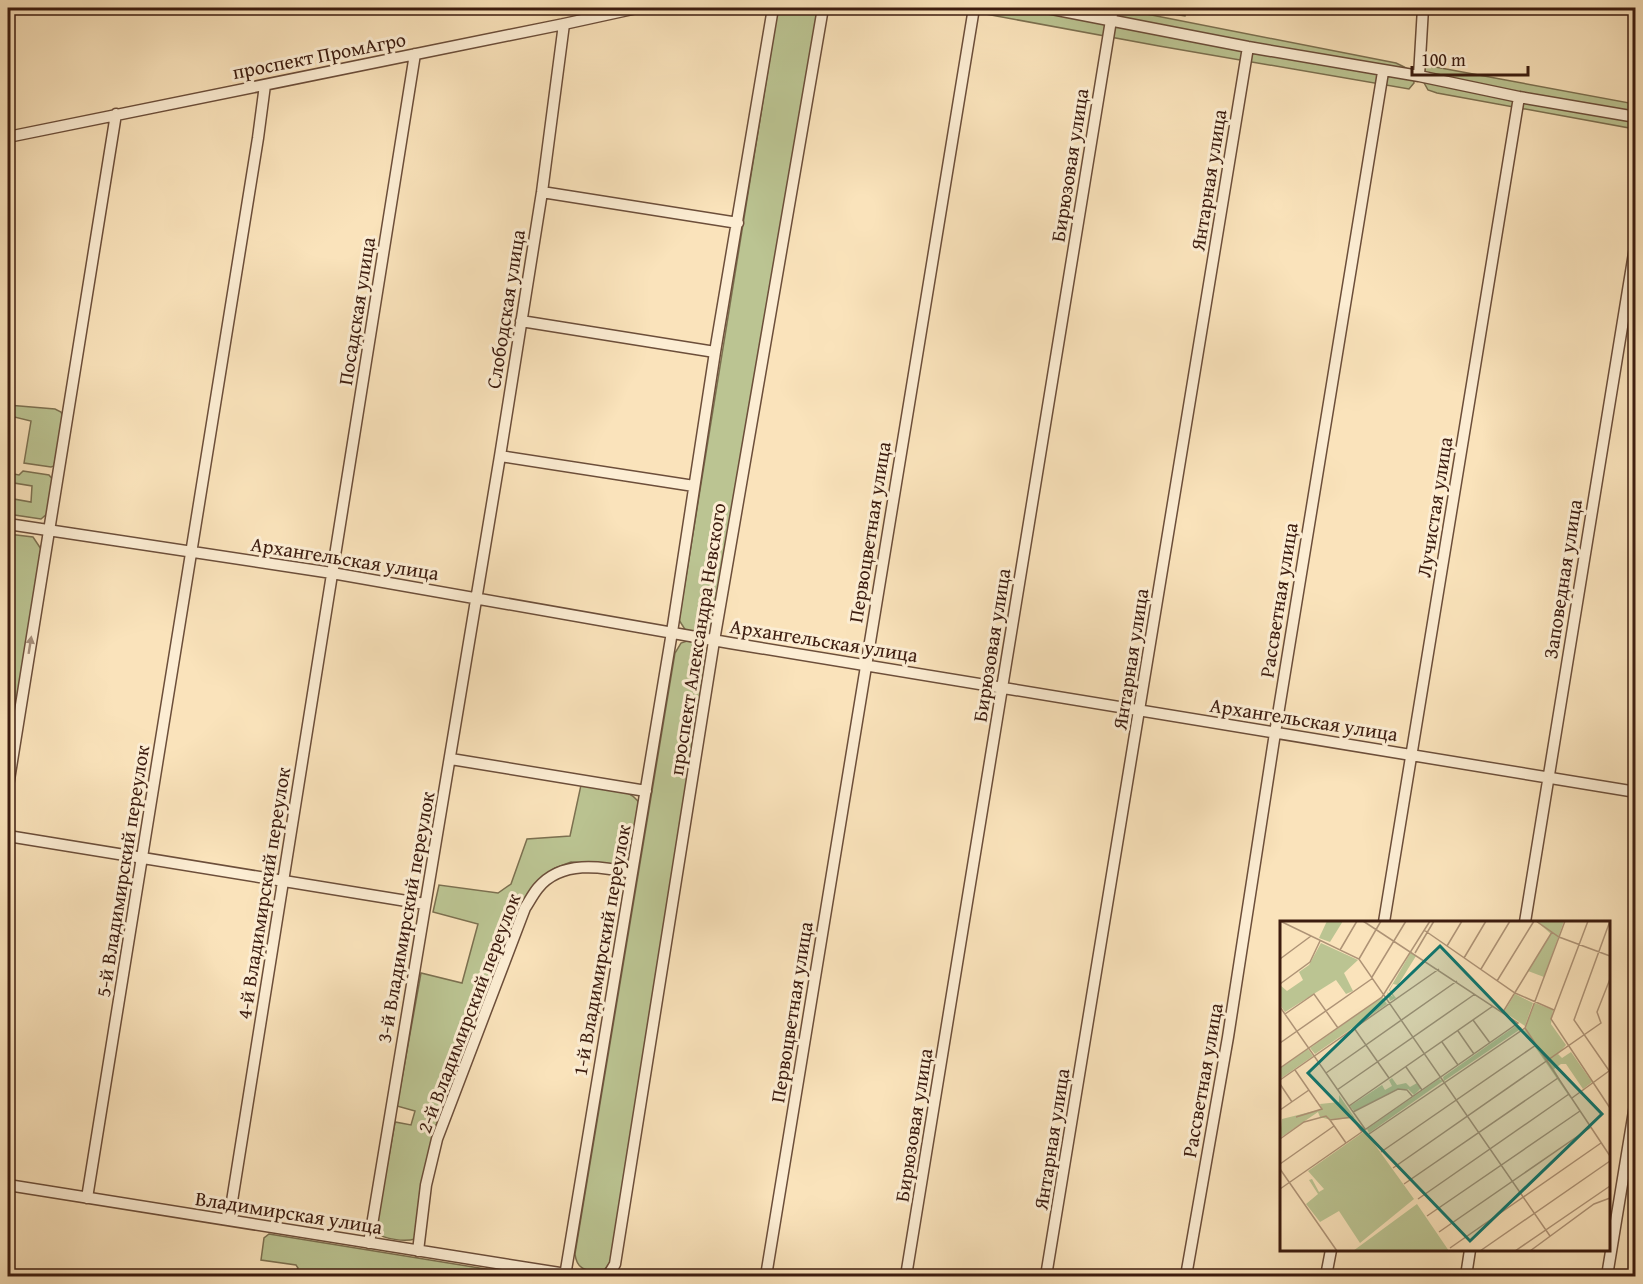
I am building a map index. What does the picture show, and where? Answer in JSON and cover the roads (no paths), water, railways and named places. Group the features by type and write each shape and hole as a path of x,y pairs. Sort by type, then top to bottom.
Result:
{"street":[{"name":"проспект ПромАгро","path":"8,137 637,8"},
{"name":"проспект Александра Невского","path":"672,632 715,352 773,8"},
{"name":"проспект Александра Невского","path":"608,1276 615,1264 714,640 824,8"},
{"name":"Первоцветная улица","path":"766,1276 974,8"},
{"path":"1047,8 1112,13 1248,48 1383,72 1419,76 1519,97 1635,117"},
{"path":"1419,76 1423,8"},
{"name":"Бирюзовая улица","path":"906,1276 1112,13"},
{"name":"Слободская улица","path":"476,598 542,192 564,24"},
{"name":"Янтарная улица","path":"1046,1276 1248,48"},
{"name":"Посадская улица","path":"332,573 415,54"},
{"name":"Рассветная улица","path":"1186,1276 1228,1037 1275,733 1383,72"},
{"name":"5-й Владимирский переулок","path":"87,1198 193,551 257,149 265,85"},
{"name":"Лучистая улица","path":"1384,921 1519,97"},
{"path":"8,786 116,114"},
{"path":"542,192 738,222"},
{"name":"Заповедная улица","path":"1525,921 1635,241"},
{"path":"520,321 715,352"},
{"path":"500,456 694,486"},
{"name":"Архангельская улица","path":"8,524 332,573 865,666 1635,792"},
{"name":"4-й Владимирский переулок","path":"229,1220 332,573"},
{"name":"3-й Владимирский переулок","path":"369,1243 476,598"},
{"name":"1-й Владимирский переулок","path":"566,1275 672,632"},
{"path":"451,759 646,791"},
{"path":"8,836 142,856 425,904"},
{"name":"2-й Владимирский переулок","path":"418,1251 426,1185 437,1139 525,908 539,887 553,875 571,868 584,867 632,873"},
{"path":"1606,1276 1635,1099"},
{"name":"Владимирская улица","path":"8,1185 566,1275"},
{"path":"1326,1276 1330,1251"},
{"path":"1466,1276 1470,1251"}]}
